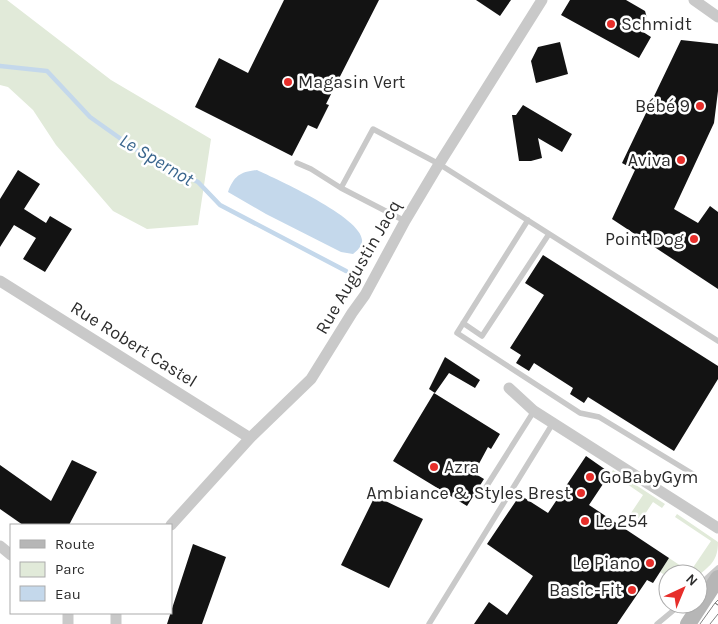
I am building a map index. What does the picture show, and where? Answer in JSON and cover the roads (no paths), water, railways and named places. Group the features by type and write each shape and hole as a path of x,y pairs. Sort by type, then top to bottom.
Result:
{"main road":[{"path":"688,624 718,578"}],"street":[{"name":"Rue Augustin Jacq","path":"172,524 250,438 311,380 365,295 405,221 439,164 542,0"},
{"path":"694,0 718,17"},
{"name":"Rue Robert Castel","path":"0,281 250,438"},
{"path":"508,388 534,411 718,528"},
{"path":"0,546 10,554"}],"lane":[{"path":"341,188 372,129 439,164 718,341"},
{"path":"297,163 405,221"},
{"path":"528,220 457,333 580,413 599,417 693,474"},
{"path":"463,323 482,336 549,234"},
{"path":"481,495 534,411"},
{"path":"429,624 554,423"},
{"path":"708,577 718,568"},
{"path":"657,624 668,614"}],"water":[{"path":"257,170 336,211 350,222 359,233 362,242 359,249 353,254 341,252 266,214 228,192 238,176"}],"waterway":[{"name":"Le Spernot","path":"0,66 47,71 90,117 145,156 198,182 220,205 346,271"}],"tram line":[{"path":"700,624 715,603 718,605 715,603 718,600"},
{"path":"710,624 718,614"}],"place":[{"name":"Schmidt","path":"611,24"},
{"name":"Magasin Vert","path":"288,82"},
{"name":"Bébé 9","path":"700,106"},
{"name":"Aviva","path":"681,160"},
{"name":"Point Dog","path":"694,239"},
{"name":"Azra","path":"434,467"},
{"name":"GoBabyGym","path":"590,477"},
{"name":"Ambiance & Styles Brest","path":"581,493"},
{"name":"Le 254","path":"585,521"},
{"name":"Le Piano","path":"650,563"},
{"name":"Basic-Fit","path":"632,590"}]}
